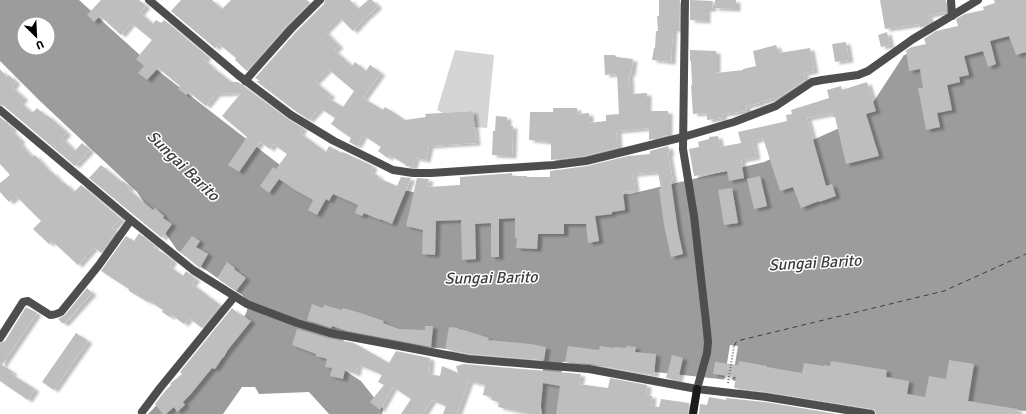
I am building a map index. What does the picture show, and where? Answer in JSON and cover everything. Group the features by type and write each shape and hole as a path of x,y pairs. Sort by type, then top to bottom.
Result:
{"street":[{"path":"149,0 245,81 291,115 334,141 379,164 393,170 413,173 570,164 684,137 734,122 776,106 812,82 858,75 868,71 913,40 978,0"},
{"path":"245,81 291,29 320,0"},
{"path":"685,0 683,149 694,216 708,342 707,353 698,386 693,414"},
{"path":"951,0 952,16"},
{"path":"0,110 193,270 247,304 297,323 330,334 468,359 589,369 871,414"},
{"path":"0,338 25,301 28,301 50,315 61,312 99,265 131,220"},
{"path":"142,412 235,296"}],"path":[{"path":"727,392 734,346"}],"shaded area":[{"path":"455,50 494,55 487,128 474,127 473,111 443,113 437,110"}],"water":[{"name":"Sungai Barito","path":"0,0 79,0 152,66 280,165 435,196 503,198 630,194 764,162 855,121 874,101 904,55 1016,22 1026,15 1026,411 401,344 350,333 327,359 361,381 383,409 382,414 329,414 309,392 259,394 255,387 242,387 223,414 148,414 190,371 224,357 247,311 248,301 242,295 177,250 137,192 41,102 0,61"}],"pier":[{"path":"730,345 738,346 732,382 724,382"}],"building":[{"path":"101,0 139,0 146,6 140,13 153,24 156,20 161,23 164,20 207,56 204,60 211,66 231,82 238,82 288,119 303,128 300,133 326,152 329,146 373,166 371,172 379,176 378,178 397,186 401,177 411,178 392,224 364,213 362,216 355,213 358,205 333,194 329,201 326,199 317,215 308,210 313,200 279,179 269,193 260,186 273,167 276,169 287,154 273,144 270,149 260,142 239,172 228,165 247,137 222,116 241,93 216,94 206,106 189,92 186,95 178,89 180,86 158,68 147,80 138,73 144,66 136,59 152,40 131,23 121,35 100,16 94,22 87,15"},
{"path":"181,0 212,0 222,9 231,0 307,0 310,3 287,25 247,71 235,60 236,58 219,44 215,48 171,11"},
{"path":"325,0 350,0 358,9 368,0 372,0 378,6 353,31 339,17 325,31 339,46 334,50 352,66 355,62 366,71 370,65 381,73 363,98 383,110 385,107 405,120 426,117 425,114 473,111 476,143 429,146 426,160 415,158 413,167 405,166 406,165 390,155 388,158 378,151 381,147 363,135 357,146 349,142 351,138 331,124 335,118 320,108 309,120 256,81 260,81 255,78 295,33 324,4","holes":["328,69 354,91 343,107 328,98 331,95 315,82"]},
{"path":"659,0 680,0 679,29 673,29 671,62 652,60 655,48 656,31 658,31 657,16 659,16"},
{"path":"690,0 713,1 712,9 706,9 706,21 690,20"},
{"path":"715,0 736,0 736,9 714,8"},
{"path":"880,0 946,0 946,12 928,15 930,22 920,28 919,24 885,29"},
{"path":"994,0 1026,0 1026,52 1016,55 1009,36 990,41 996,64 988,67 983,51 964,56 969,75 959,77 960,82 947,85 952,110 937,113 940,127 926,130 918,88 923,88 920,69 909,71 906,50 926,44 924,39 936,31 958,26 956,19 965,14 984,10 983,7 995,3"},
{"path":"887,32 890,45 881,47 878,35"},
{"path":"846,42 849,60 835,62 832,44"},
{"path":"776,45 779,53 810,48 814,71 804,73 805,80 795,84 796,86 779,97 746,106 747,111 722,114 723,118 707,120 707,113 693,114 690,50 716,51 716,73 743,70 756,66 753,51"},
{"path":"604,55 615,55 616,57 633,59 631,74 629,73 630,94 647,93 647,111 668,111 668,135 649,140 649,128 617,131 618,147 585,156 551,160 551,142 529,140 530,112 553,112 553,108 577,108 577,114 589,113 589,123 606,121 606,115 619,114 617,74 605,75"},
{"path":"0,69 7,77 9,75 16,82 12,87 24,98 20,102 32,113 37,108 61,127 67,133 62,138 75,151 82,143 90,150 75,166 4,106 0,105"},
{"path":"867,82 876,111 866,114 879,156 846,164 833,113 807,118 826,186 832,184 836,196 801,208 793,187 780,191 763,138 753,141 756,157 741,160 744,178 729,181 727,171 694,176 689,149 699,147 698,142 709,139 709,137 718,136 720,147 741,143 738,132 787,121 786,115 792,114 791,110 829,98 827,90 841,86 842,90"},
{"path":"496,116 507,117 507,126 513,126 512,156 492,155 493,131 495,131"},
{"path":"0,117 13,128 11,130 21,140 19,142 32,157 35,155 51,173 52,172 64,184 65,183 74,192 81,185 121,219 112,228 116,231 101,253 94,247 78,265 52,241 49,244 33,229 41,221 16,196 9,202 0,192 0,183 10,175 0,164"},
{"path":"668,146 673,182 671,182 683,254 671,257 664,225 658,172 633,174 635,190 623,192 625,210 612,212 612,214 595,216 599,241 588,243 586,224 564,224 564,234 538,234 537,249 516,248 517,238 515,238 515,218 499,219 499,257 491,257 491,223 475,224 476,259 462,260 461,220 436,221 435,255 422,254 423,230 406,226 417,178 429,179 427,187 460,185 460,177 512,173 512,176 550,177 550,171 587,166 628,156 650,154 650,151"},
{"path":"101,165 122,182 123,181 130,187 128,189 153,210 155,208 164,216 163,218 172,224 162,238 89,178"},
{"path":"760,176 767,206 754,209 747,179"},
{"path":"732,188 738,223 724,225 718,190"},
{"path":"139,233 155,246 154,248 165,254 173,261 169,266 183,276 186,271 196,279 192,284 220,305 202,328 189,318 184,324 172,315 170,317 162,312 163,310 129,291 129,289 101,271 126,236 134,241"},
{"path":"192,236 200,241 196,247 208,254 200,268 180,252"},
{"path":"227,262 246,278 236,291 217,278"},
{"path":"87,288 92,293 65,323 62,323 58,319 65,315"},
{"path":"312,304 323,308 324,305 361,313 384,321 383,323 399,329 425,330 425,326 433,326 431,347 347,331 332,326 331,328 307,320"},
{"path":"26,307 37,313 2,365 13,372 11,374 35,389 28,400 0,381 0,343 5,341"},
{"path":"232,308 240,315 241,314 251,321 215,369 212,368 183,402 185,405 177,412 174,407 166,414 163,414 155,404 171,385 170,384 182,374 180,372"},
{"path":"449,327 458,328 489,338 488,340 546,347 544,360 469,354 445,349"},
{"path":"297,329 328,338 354,343 389,363 396,351 430,358 429,374 440,376 442,366 458,373 456,366 464,364 581,374 579,384 608,388 610,378 647,385 646,395 652,396 651,406 659,407 661,399 689,403 688,414 556,414 560,386 543,383 540,414 530,414 498,407 499,402 491,400 492,397 483,395 485,385 469,381 457,414 443,414 446,406 432,400 423,414 401,414 411,399 393,387 380,410 370,402 384,385 378,382 382,375 358,365 356,374 345,370 343,379 330,376 332,368 325,367 327,359 316,356 316,354 292,345"},
{"path":"76,333 88,341 54,390 42,382"},
{"path":"568,346 599,350 600,346 614,348 626,348 626,346 636,347 635,352 656,354 654,375 590,364 565,362"},
{"path":"672,355 683,358 678,380 666,378"},
{"path":"949,360 974,364 968,401 1018,409 1018,414 876,414 875,410 872,409 734,388 736,377 713,374 715,362 738,365 739,361 802,373 804,363 830,366 831,361 887,370 886,377 909,381 907,394 925,397 929,376 946,379"},
{"path":"709,397 726,400 726,398 765,402 837,414 699,414 700,404 707,405"}],"waterway":[{"path":"552,414 550,404 554,344"}],"ferry route":[{"path":"734,346 737,341 944,291 1026,254"}]}
